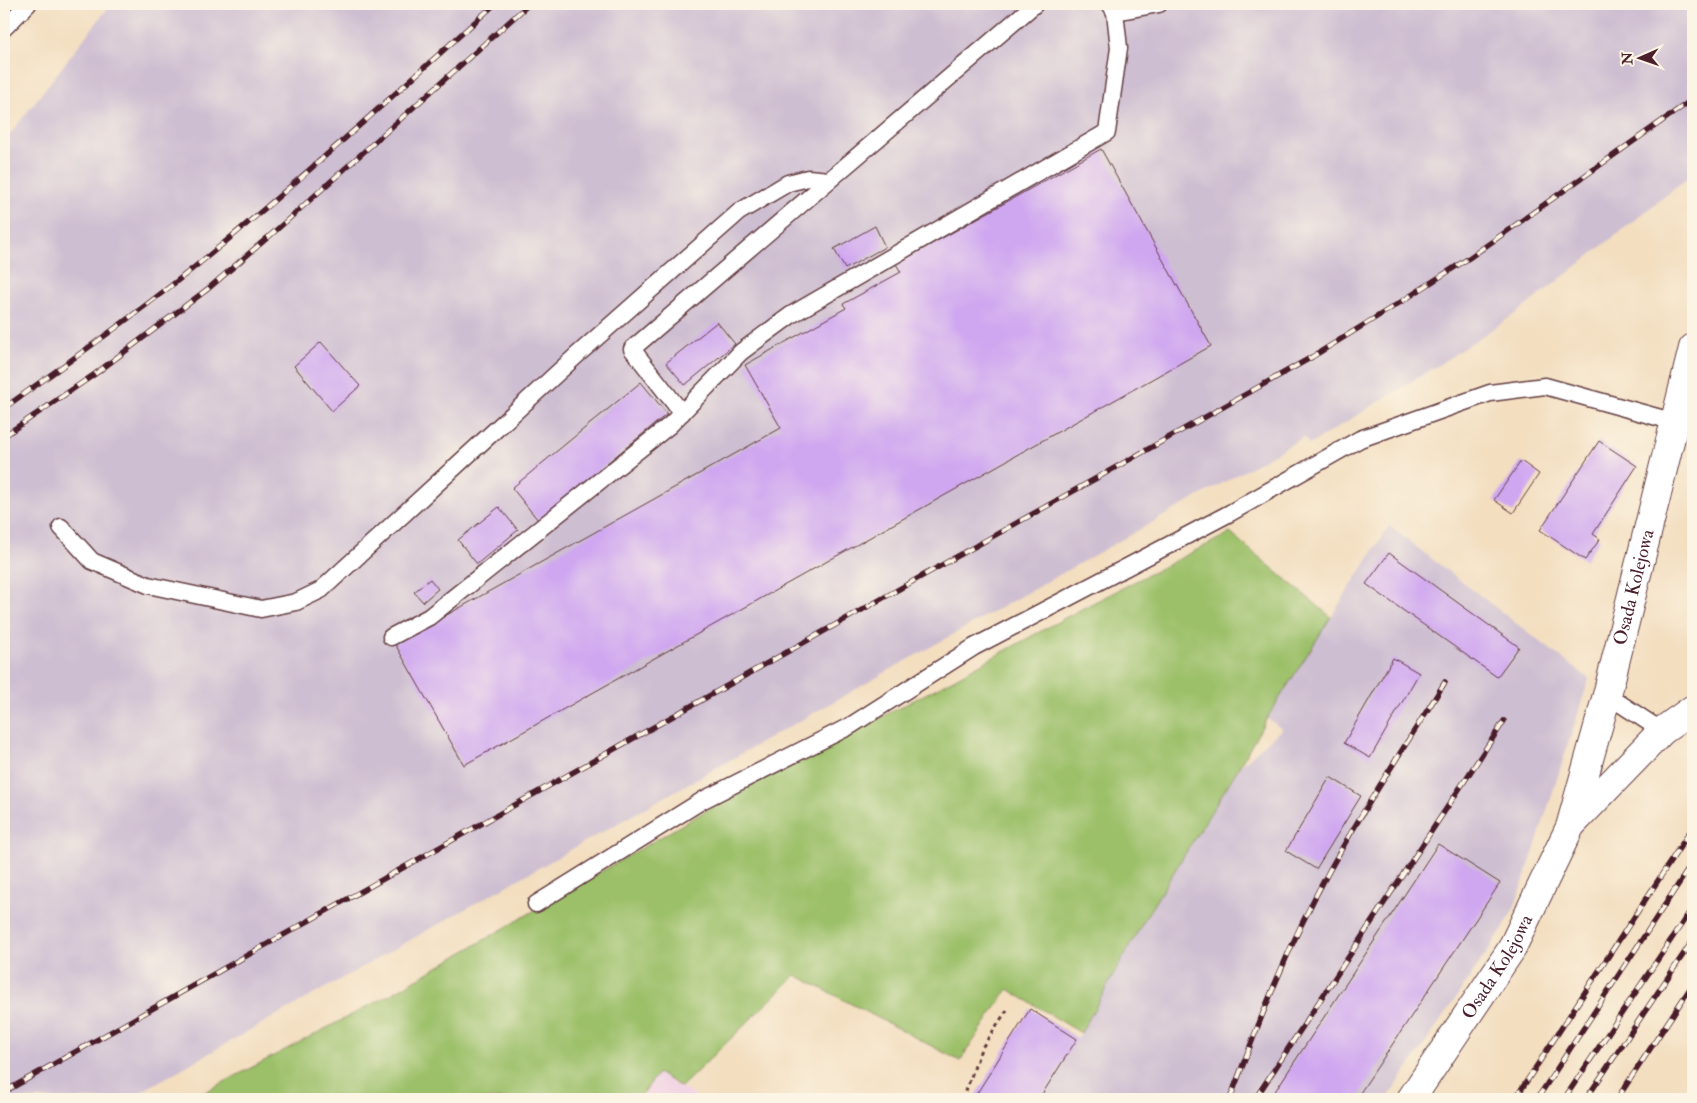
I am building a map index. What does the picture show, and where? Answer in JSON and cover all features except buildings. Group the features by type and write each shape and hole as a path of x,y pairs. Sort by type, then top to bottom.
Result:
{"street":[{"name":"Osada Kolejowa","path":"1411,1099 1511,950 1570,827 1607,695 1693,348"},
{"name":"Osada Kolejowa","path":"1570,827 1662,731 1693,709"}],"lane":[{"path":"4,28 28,4"},
{"path":"682,413 632,350 1035,4"},
{"path":"391,637 429,617 670,425 741,352 791,315 1108,132 1119,48 1112,8 1159,4"},
{"path":"61,527 92,561 148,585 261,609 296,602 321,590 577,355 739,212 788,183 808,178 829,180"},
{"path":"536,904 703,800 850,726 974,647 1230,514 1360,439 1490,393 1546,386 1675,422"},
{"path":"1607,695 1662,731"}],"path":[{"path":"963,1099 981,1049 1009,1007"}],"shaded area":[{"path":"111,4 1693,4 1693,174 1521,310 1440,364 1309,445 1304,437 128,1099 4,1099 4,142"},
{"path":"1389,526 1589,679 1514,908 1502,930 1387,1099 974,1098 1030,1009 1078,1038 1147,915 1239,767 1282,729 1267,718"},
{"path":"658,1073 700,1099 640,1099"}],"green space":[{"path":"1230,533 1331,617 1147,915 1081,1033 1008,989 960,1061 796,975 681,1087 658,1073 639,1099 192,1099 393,993 736,793 937,688 1085,607"}],"railway":[{"path":"4,408 140,310 219,247 324,157 495,4"},
{"path":"4,436 95,374 209,288 529,4"},
{"path":"4,1092 1312,357 1469,258 1693,99"},
{"path":"1230,1099 1275,984 1313,900 1385,776 1445,682"},
{"path":"1255,1099 1504,721"},
{"path":"1515,1099 1693,827"},
{"path":"1537,1099 1693,862"},
{"path":"1564,1099 1693,907"},
{"path":"1586,1099 1693,940"},
{"path":"1617,1099 1693,984"}]}
